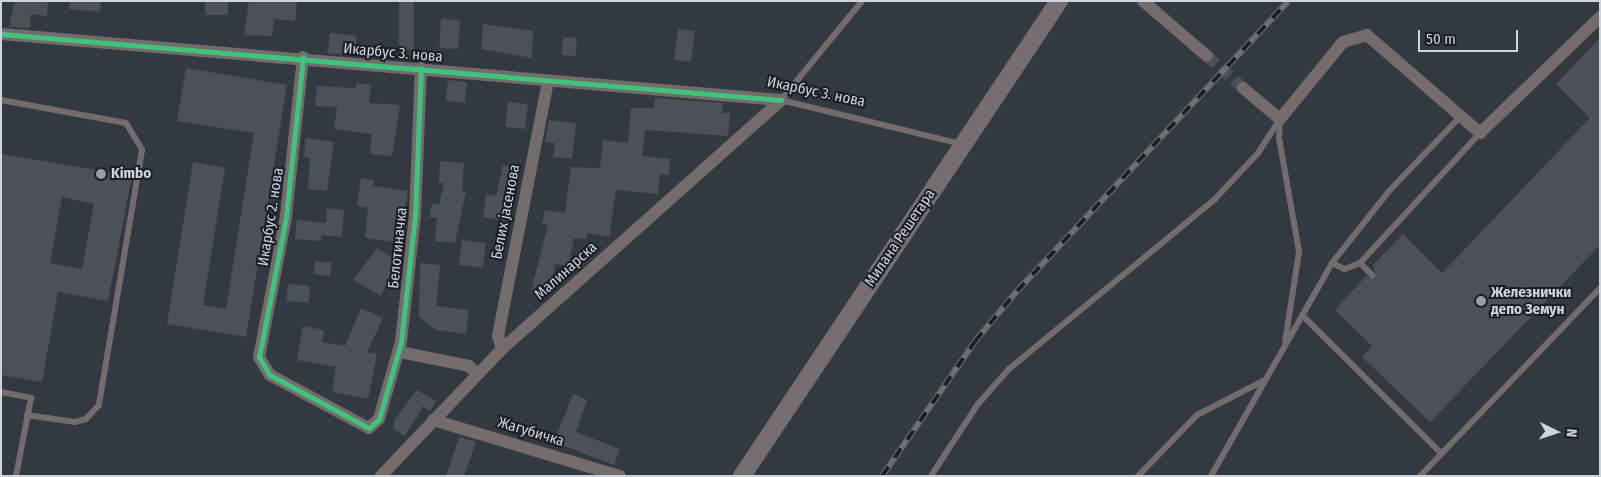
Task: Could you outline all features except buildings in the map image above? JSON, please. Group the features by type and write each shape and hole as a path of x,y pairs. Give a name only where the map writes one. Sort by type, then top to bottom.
{"street":[{"name":"Милана Решетара","path":"742,476 1059,1"},
{"path":"1144,1 1207,56"},
{"path":"1243,88 1280,119 1343,42 1360,34 1377,40 1480,133 1600,17"},
{"name":"Икарбус 3. нова","path":"1,34 303,57 548,81 781,100"},
{"name":"Икарбус 2. нова","path":"303,57 286,217 259,350 261,364 270,375 369,428 375,425"},
{"name":"Белотиначка","path":"375,425 400,352 415,216 421,68"},
{"name":"Белих јасенова","path":"502,349 498,336 548,81"},
{"name":"Малинарска","path":"381,476 502,349 781,100"},
{"path":"400,352 469,366 477,374"},
{"name":"Жагубичка","path":"433,420 620,476"}],"lane":[{"path":"781,100 862,1"},
{"path":"1,100 126,123 142,150 99,405 86,419 75,422 27,415"},
{"name":"Икарбус 3. нова","path":"781,100 963,144"},
{"path":"1211,476 1332,263 1389,191 1461,116"},
{"path":"1280,119 1279,138 1299,252 1283,349"},
{"path":"931,476 978,404 1009,369 1215,199 1258,153 1280,119"},
{"path":"1332,263 1345,269 1360,263 1480,133"},
{"path":"1360,263 1373,276"},
{"path":"1420,476 1600,288"},
{"path":"1302,315 1441,453"},
{"path":"1138,476 1198,414 1265,380"},
{"path":"1,392 31,398 16,476"}],"tunnel":[{"path":"1207,56 1243,88"}],"railway":[{"path":"882,476 975,341 1017,291 1288,1"}],"cycle path":[{"path":"1,34 781,100"},
{"path":"303,57 286,217 259,357 270,375 369,428 379,419 401,342 415,216 421,68"}],"place":[{"name":"Kimbo","path":"101,174"},
{"name":"Железнички депо Земун","path":"1481,301"}]}
